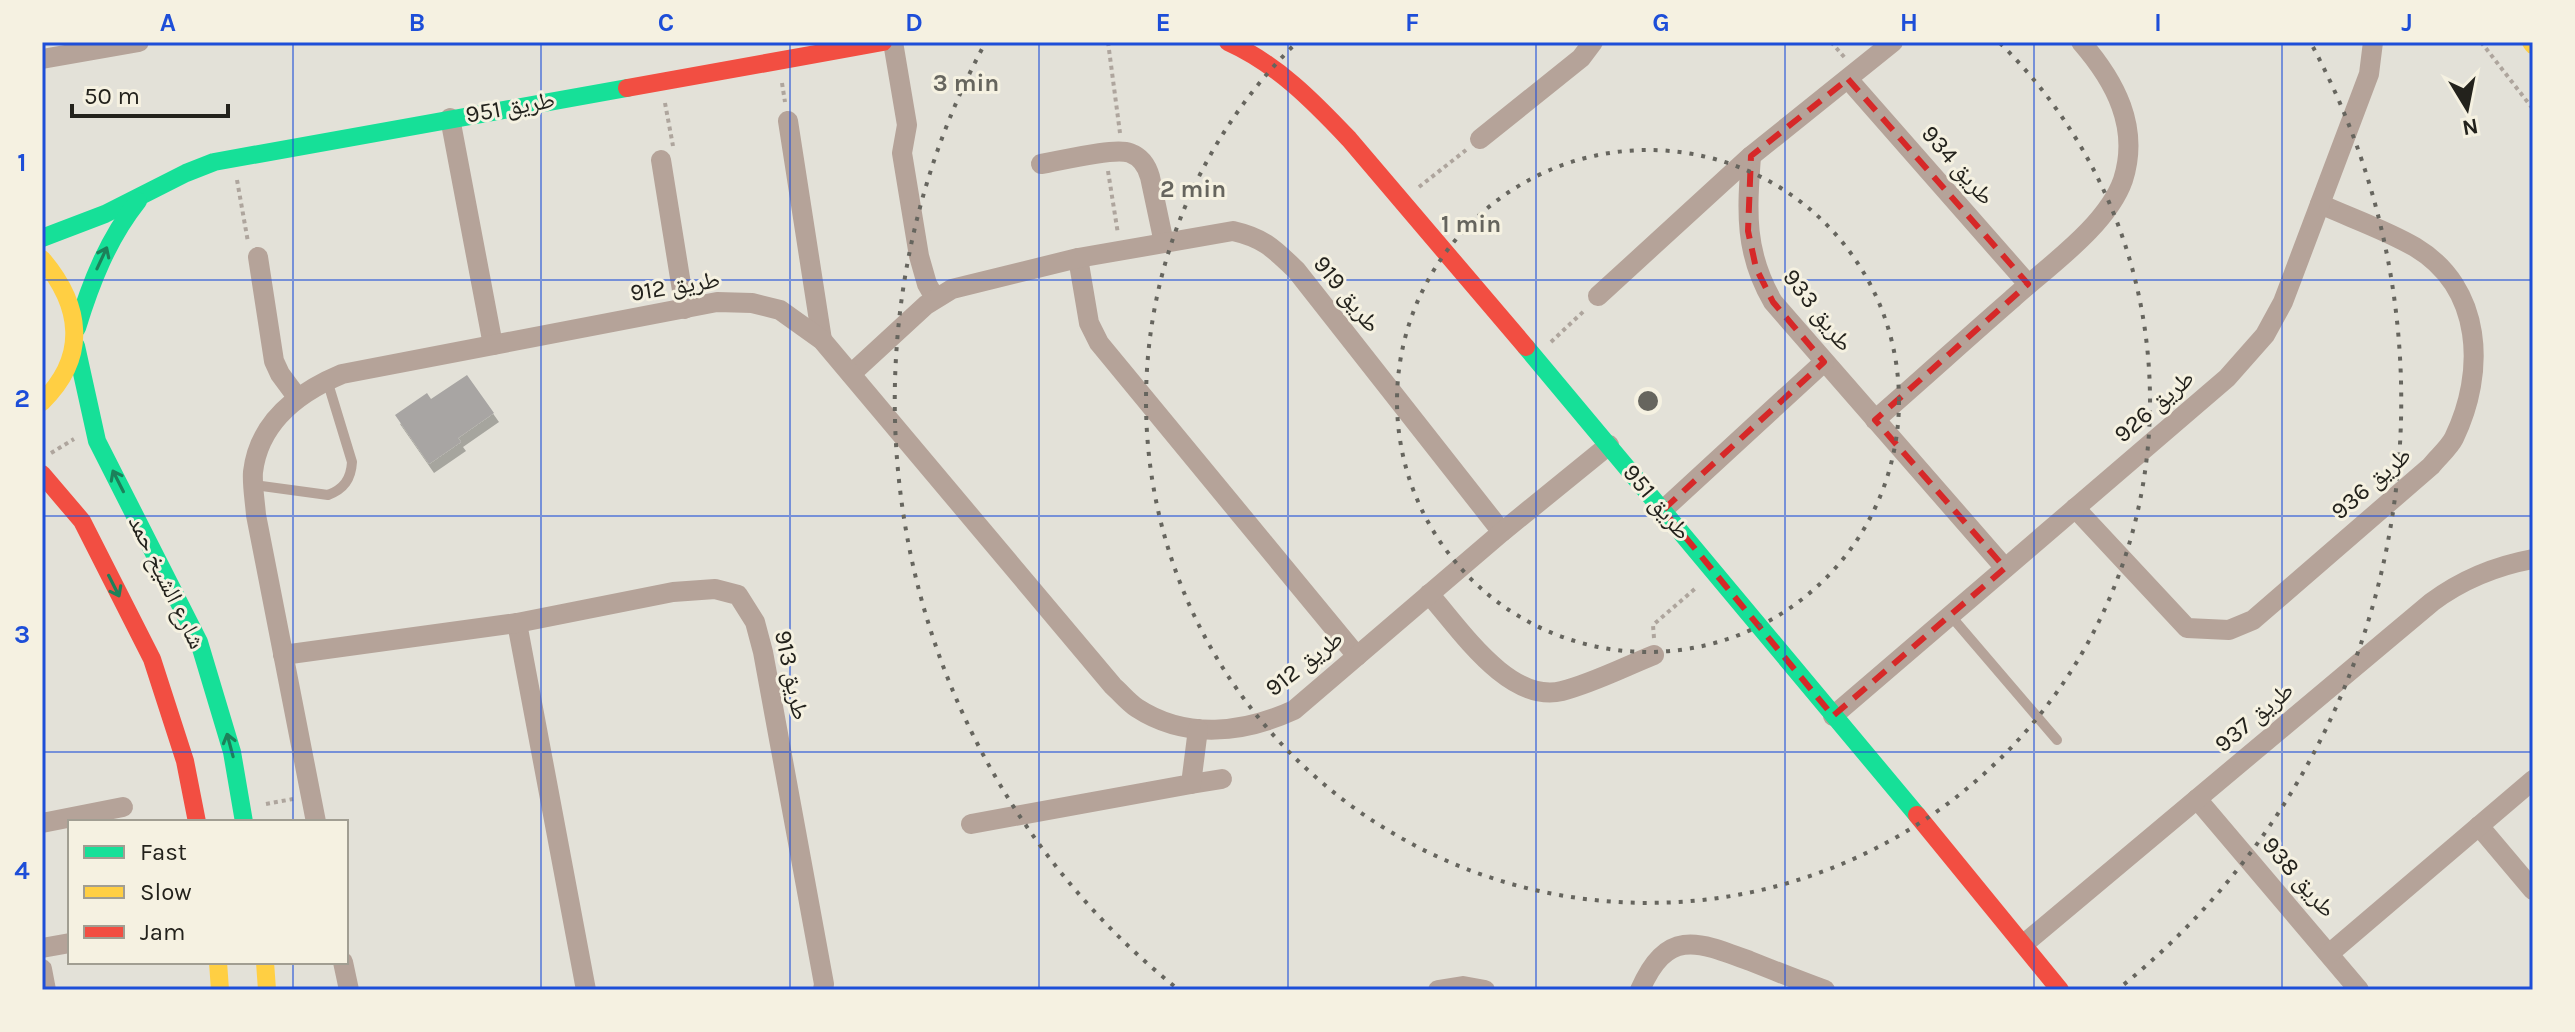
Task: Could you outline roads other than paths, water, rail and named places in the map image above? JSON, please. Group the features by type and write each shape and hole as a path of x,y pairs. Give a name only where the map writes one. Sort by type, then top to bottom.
{"street":[{"path":"42,59 93,46 139,42"},
{"name":"طريق 951","path":"42,238 92,220 178,175 233,158 661,81 781,54 883,42"},
{"path":"893,42 907,125 902,153 922,271 935,298"},
{"name":"طريق 951","path":"1228,42 1274,69 1310,98 1402,201 1609,445 2060,990"},
{"path":"1480,139 1581,58 1593,42"},
{"path":"1598,296 1751,156 1893,42"},
{"path":"1875,420 2091,227 2122,181 2129,151 2127,118 2103,67 2081,42"},
{"name":"طريق 926","path":"1833,716 2227,378 2254,351 2283,302 2369,74 2373,42"},
{"name":"طريق 934","path":"1848,79 2028,284"},
{"path":"450,118 493,345"},
{"path":"788,121 822,340"},
{"path":"1041,164 1114,152 1137,156 1148,169 1164,243"},
{"name":"طريق 933","path":"1751,156 1748,231 1756,268 1773,302 2005,568"},
{"path":"661,160 685,309"},
{"name":"طريق 951","path":"42,402 51,395 67,372 90,287 108,246 122,220 144,195"},
{"name":"طريق 936","path":"2075,508 2187,628 2229,630 2253,620 2431,466 2453,440 2466,407 2475,369 2470,314 2450,278 2416,248 2320,204"},
{"name":"طريق 919","path":"851,374 935,298 970,282 1078,258 1233,231 1254,235 1271,245 1296,270 1502,532"},
{"path":"258,257 274,361 297,397"},
{"path":"1078,258 1089,323 1099,343 1357,656"},
{"name":"شارع الشيخ حمد","path":"42,259 64,285 97,441 199,642 232,752 244,820"},
{"name":"طريق 912","path":"316,820 256,515 253,471 265,436 284,409 297,397 327,380 373,367 717,302 752,303 780,310 822,340 1113,686 1136,707 1163,720 1220,731 1269,721 1294,710 1609,445"},
{"path":"1663,510 1824,362"},
{"name":"شارع الشيخ حمد","path":"42,474 82,521 152,659 185,761 197,820"},
{"name":"طريق 937","path":"2024,944 2451,588 2494,568 2533,559"},
{"name":"طريق 913","path":"283,655 517,623 673,592 715,589 738,595 755,622 763,652 823,990"},
{"path":"1429,594 1497,670 1525,689 1542,693 1559,692 1654,655"},
{"path":"517,623 586,990"},
{"path":"1191,784 1198,729"},
{"path":"971,824 1222,779"},
{"path":"2330,953 2533,780"},
{"name":"طريق 938","path":"2197,799 2359,990"},
{"path":"42,823 123,807"},
{"path":"2479,826 2533,890"},
{"path":"42,948 68,943"},
{"path":"1640,990 1648,971 1664,953 1675,947 1700,944 1825,990"},
{"path":"218,964 220,990"},
{"path":"265,964 267,990"},
{"path":"343,964 349,990"},
{"path":"42,969 46,990"},
{"path":"1438,990 1463,986 1485,990"}],"lane":[{"path":"254,485 328,495 346,483 352,462 327,380"},
{"path":"1950,615 2057,740"}]}
